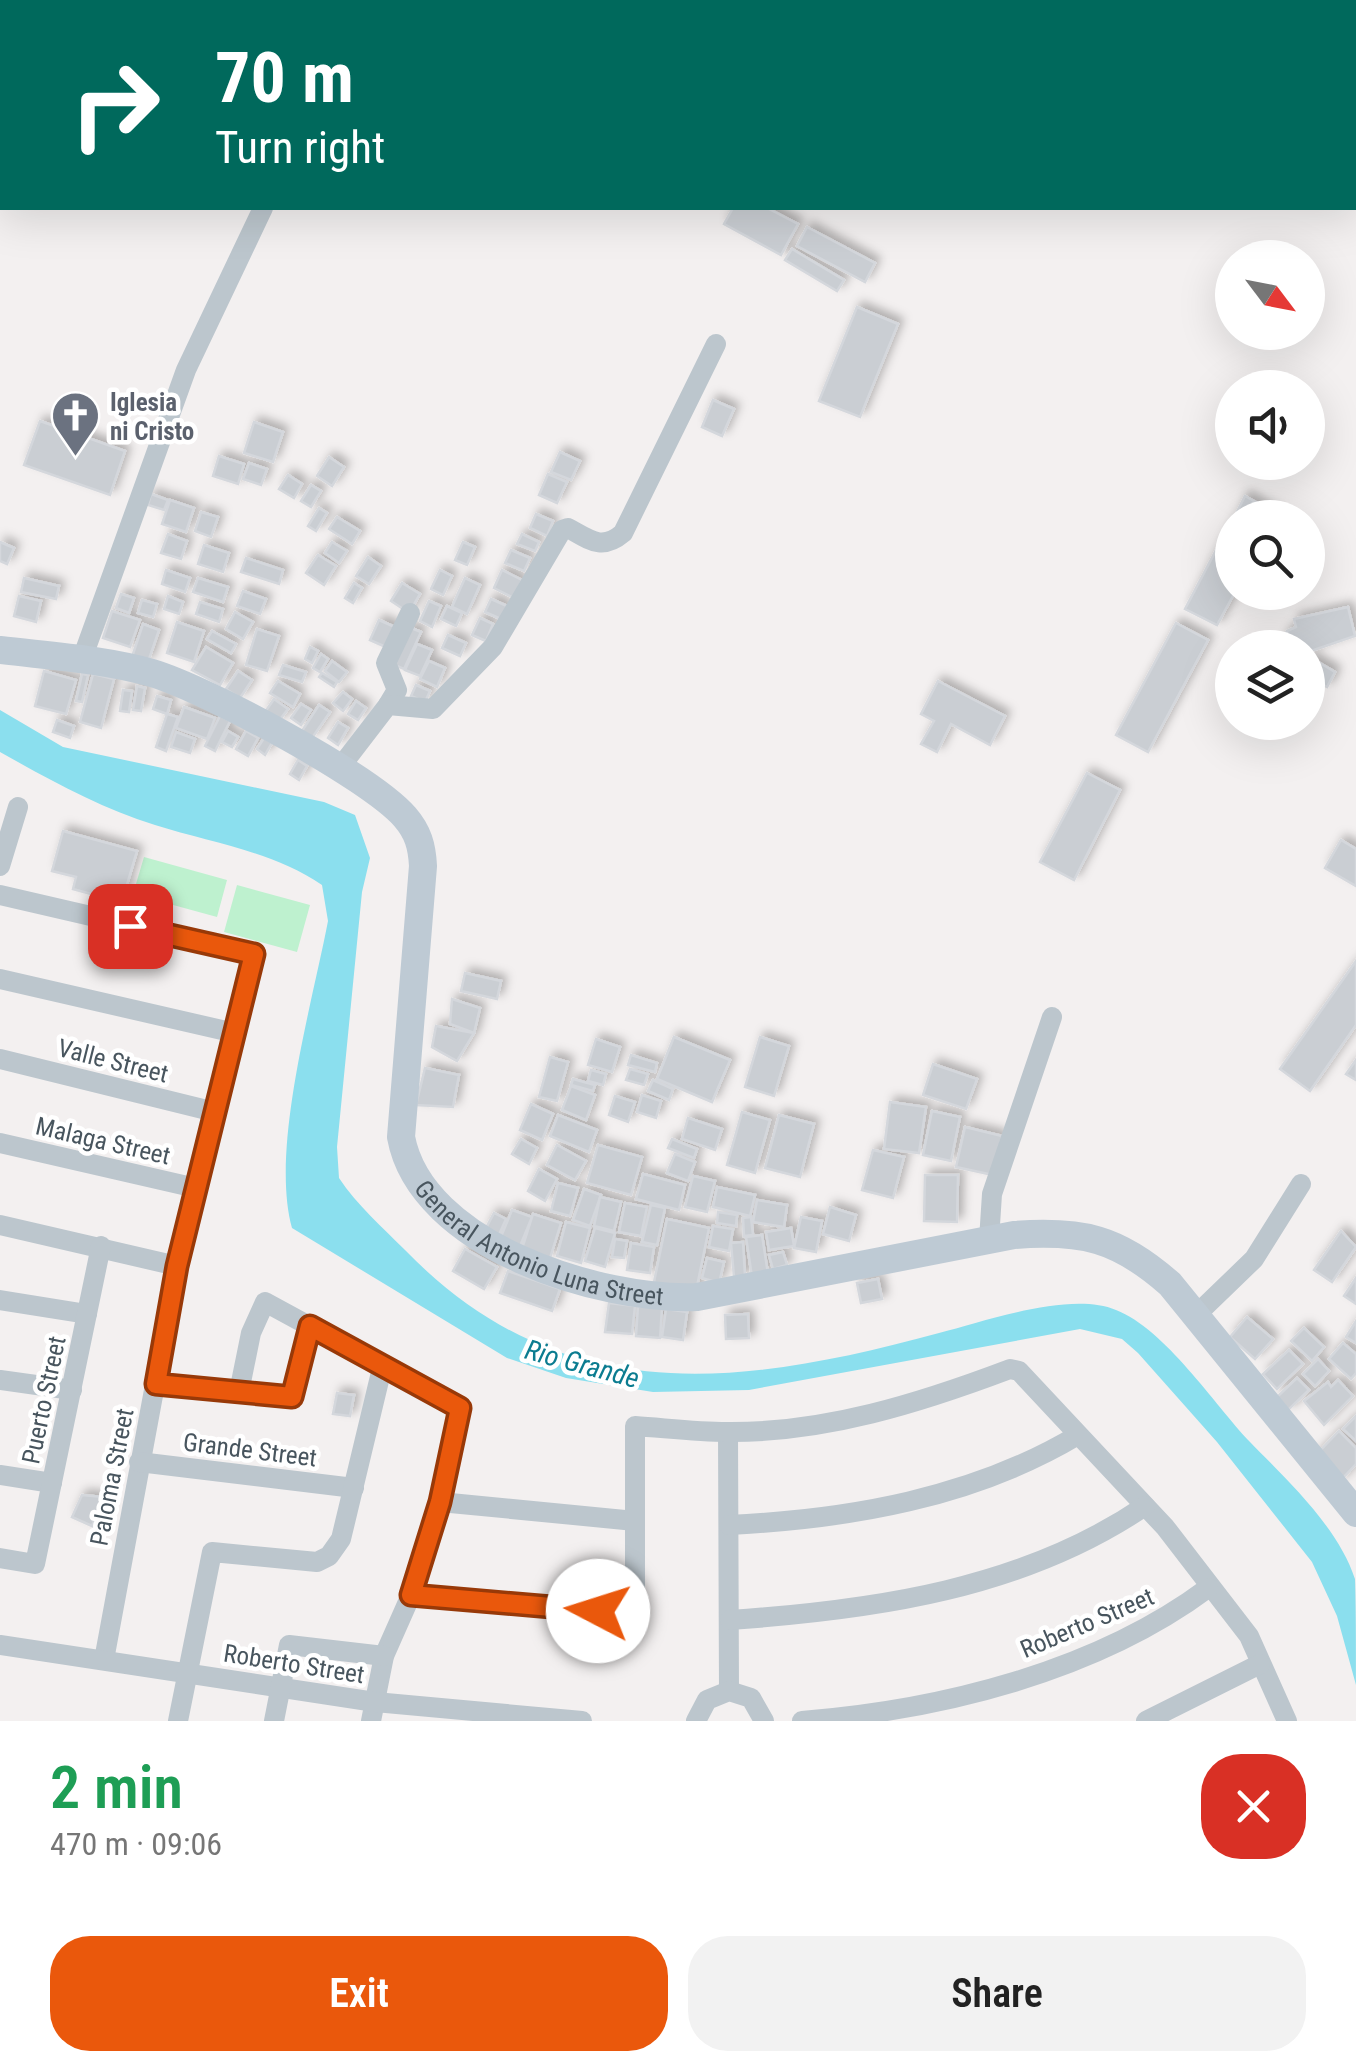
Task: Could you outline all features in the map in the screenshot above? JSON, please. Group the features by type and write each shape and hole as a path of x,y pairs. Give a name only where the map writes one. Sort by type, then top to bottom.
{"main road":[{"name":"General Antonio Luna Street","path":"0,650 82,659 148,672 197,690 389,802 414,830 422,847 400,1137 408,1165 435,1198 476,1236 570,1277 671,1298 697,1298 989,1240 1061,1232 1099,1239 1152,1267 1196,1315 1356,1513"}],"street":[{"path":"82,659 186,370 261,210"},
{"path":"388,705 433,709 473,670 494,647 562,530 568,528 597,544 610,544 624,533 716,344"},
{"path":"338,770 397,690 386,663 410,613"},
{"path":"0,866 18,807"},
{"name":"Paloma Street","path":"0,895 254,954 177,1266 104,1660"},
{"path":"0,979 234,1033"},
{"path":"989,1240 992,1194 1052,1017"},
{"name":"Valle Street","path":"0,1059 215,1112"},
{"name":"Malaga Street","path":"0,1144 196,1188"},
{"path":"1196,1315 1254,1259 1301,1184"},
{"path":"0,1225 177,1266"},
{"name":"Puerto Street","path":"0,1558 34,1564 101,1246"},
{"path":"0,1300 88,1314"},
{"path":"239,1392 251,1333 265,1302 460,1408 440,1502 411,1595 384,1656 373,1711"},
{"path":"156,1384 292,1397 310,1326"},
{"path":"178,1721 212,1552 316,1562 329,1556 341,1539 383,1364"},
{"path":"411,1595 635,1614 635,1426 728,1432 872,1414 928,1400 1010,1369 1018,1371 1145,1506 1249,1636 1286,1721"},
{"path":"0,1380 72,1390"},
{"path":"728,1432 729,1691"},
{"path":"729,1525 830,1517 902,1504 995,1475 1042,1456 1078,1434"},
{"name":"Grande Street","path":"140,1462 354,1488"},
{"path":"0,1474 52,1482"},
{"path":"440,1502 635,1520"},
{"path":"730,1620 828,1614 963,1586 1074,1548 1145,1506"},
{"name":"Roberto Street","path":"802,1721 949,1698 1026,1676 1124,1638 1176,1612 1208,1588"},
{"name":"Roberto Street","path":"0,1645 281,1687 373,1711 582,1721"},
{"path":"274,1721 289,1645 384,1656"},
{"path":"1146,1721 1260,1664"},
{"path":"696,1721 708,1700 729,1691 751,1698 764,1721"}],"green space":[{"path":"144,857 227,880 217,917 133,894"},
{"path":"237,885 310,905 297,952 224,932"}],"water":[{"name":"Rio Grande","path":"0,710 63,747 324,802 355,815 370,858 362,892 337,1147 339,1178 405,1250 465,1302 526,1338 590,1361 656,1372 724,1373 865,1352 1052,1306 1097,1305 1116,1310 1153,1333 1170,1350 1310,1505 1337,1541 1355,1579 1356,1685 1337,1616 1312,1562 1217,1442 1122,1339 1080,1329 749,1390 653,1392 566,1378 507,1358 292,1228 286,1159 296,1076 328,921 322,885 262,856 115,810 38,773 0,752"}],"building":[{"path":"732,210 771,210 798,224 781,255 724,224"},
{"path":"807,227 875,263 865,282 797,246"},
{"path":"792,249 844,280 837,291 785,260"},
{"path":"857,307 898,324 860,417 819,401"},
{"path":"713,400 734,409 722,436 702,427"},
{"name":"Iglesia ni Cristo","path":"40,421 125,451 110,495 24,465"},
{"path":"254,422 283,432 273,462 244,453"},
{"path":"560,452 580,461 571,480 551,472"},
{"path":"219,456 244,464 238,484 213,476"},
{"path":"329,457 344,467 332,486 317,476"},
{"path":"249,463 267,469 261,485 243,479"},
{"path":"548,474 567,482 557,503 539,495"},
{"path":"288,475 302,484 294,498 279,489"},
{"path":"311,485 321,491 311,507 301,501"},
{"path":"151,494 168,500 164,510 148,505"},
{"path":"170,500 194,508 186,532 162,524"},
{"path":"319,508 327,513 316,531 308,526"},
{"path":"201,512 218,517 211,537 195,531"},
{"path":"536,514 553,521 547,536 530,528"},
{"path":"337,517 360,531 352,544 329,529"},
{"path":"168,534 187,541 181,559 161,553"},
{"path":"522,534 539,542 535,551 517,544"},
{"path":"0,542 14,548 7,564 0,561"},
{"path":"332,542 347,551 339,563 325,553"},
{"path":"463,542 475,547 467,565 455,560"},
{"path":"204,545 229,553 223,572 198,564"},
{"path":"511,550 530,558 524,571 505,563"},
{"path":"1215,552 1215,610 1225,610 1217,625 1185,609"},
{"path":"318,555 336,566 324,585 306,573"},
{"path":"368,557 381,566 369,584 356,576"},
{"path":"246,558 283,570 279,584 241,572"},
{"path":"166,570 190,578 185,592 162,584"},
{"path":"440,570 452,576 443,595 431,589"},
{"path":"502,570 522,580 514,598 494,588"},
{"path":"24,578 59,586 56,599 21,592"},
{"path":"198,578 228,587 223,602 193,592"},
{"path":"465,578 480,585 467,614 452,607"},
{"path":"354,583 362,588 353,603 345,598"},
{"path":"402,583 420,594 409,613 391,601"},
{"path":"243,591 266,599 260,614 237,606"},
{"path":"121,594 134,598 129,613 116,608"},
{"path":"19,596 41,601 36,622 14,616"},
{"path":"168,596 183,602 179,614 164,609"},
{"path":"491,599 507,606 501,619 485,612"},
{"path":"142,600 157,604 153,617 138,613"},
{"path":"429,601 441,606 432,627 420,621"},
{"path":"200,602 223,609 219,622 196,614"},
{"path":"447,606 462,613 456,626 441,619"},
{"path":"1348,607 1355,636 1325,646 1325,630 1289,630 1296,627 1294,619"},
{"path":"112,611 140,620 130,647 103,638"},
{"path":"235,612 253,622 243,639 226,629"},
{"path":"480,618 493,624 486,641 472,635"},
{"path":"379,620 397,628 388,648 370,640"},
{"path":"177,622 204,631 194,662 167,653"},
{"path":"1176,623 1208,640 1148,752 1116,735"},
{"path":"143,624 159,630 148,662 132,657"},
{"path":"409,627 421,632 404,669 392,664"},
{"path":"257,629 279,636 267,671 246,665"},
{"path":"212,631 236,644 231,653 207,639"},
{"path":"448,635 466,643 460,656 442,648"},
{"path":"417,644 432,650 420,676 405,670"},
{"path":"206,647 233,663 220,685 192,670"},
{"path":"310,647 318,651 312,663 305,659"},
{"path":"321,654 328,659 320,672 313,668"},
{"path":"332,661 347,672 339,682 325,671"},
{"path":"429,661 445,668 437,687 420,679"},
{"path":"283,665 306,672 302,682 279,675"},
{"path":"1325,666 1335,672 1325,686"},
{"path":"44,671 76,680 66,714 35,706"},
{"path":"238,671 252,680 240,698 226,689"},
{"path":"322,673 337,682 334,687 319,677"},
{"path":"82,674 88,675 82,702 76,701"},
{"path":"93,674 114,679 101,728 80,722"},
{"path":"278,681 300,694 293,707 270,693"},
{"path":"938,681 1005,716 990,745 951,724 937,752 921,744 934,721 921,714"},
{"path":"416,685 430,691 425,702 411,696"},
{"path":"137,686 145,688 141,711 133,710"},
{"path":"123,690 132,691 129,712 120,711"},
{"path":"343,692 352,699 343,711 333,703"},
{"path":"157,696 171,700 167,714 153,709"},
{"path":"274,699 288,709 278,722 265,712"},
{"path":"356,701 366,708 358,720 348,714"},
{"path":"301,704 311,710 301,725 291,718"},
{"path":"319,705 330,712 312,738 302,731"},
{"path":"184,707 215,718 207,739 176,728"},
{"path":"167,714 178,717 166,751 156,747"},
{"path":"220,716 230,721 215,751 205,746"},
{"path":"57,720 74,726 70,738 53,732"},
{"path":"338,722 348,728 338,745 328,738"},
{"path":"228,731 238,737 232,747 222,742"},
{"path":"246,731 258,738 248,756 236,749"},
{"path":"176,732 195,739 190,753 171,747"},
{"path":"264,738 272,743 265,755 257,749"},
{"path":"298,760 307,766 299,780 290,774"},
{"path":"1087,773 1120,790 1074,880 1040,862"},
{"path":"63,831 137,851 125,891 116,889 113,900 73,889 76,877 52,871"},
{"path":"1341,840 1356,849 1356,886 1325,868"},
{"path":"1356,961 1356,1025 1310,1091 1280,1069"},
{"path":"465,973 501,981 497,999 461,991"},
{"path":"452,999 480,1008 474,1033 450,1024"},
{"path":"436,1026 474,1033 457,1061 432,1047"},
{"path":"674,1037 730,1060 712,1102 657,1079"},
{"path":"760,1037 789,1046 774,1096 745,1087"},
{"path":"596,1039 620,1047 612,1072 588,1065"},
{"path":"631,1055 657,1063 655,1072 628,1065"},
{"path":"550,1057 568,1062 557,1101 539,1097"},
{"path":"1356,1060 1356,1080 1346,1074"},
{"path":"933,1064 977,1079 966,1109 923,1095"},
{"path":"425,1068 459,1075 453,1107 416,1105"},
{"path":"630,1069 648,1074 644,1085 626,1080"},
{"path":"591,1070 606,1074 603,1085 588,1081"},
{"path":"573,1079 595,1085 593,1091 571,1085"},
{"path":"653,1080 673,1089 669,1100 648,1091"},
{"path":"571,1086 595,1095 586,1120 562,1110"},
{"path":"642,1095 661,1101 656,1118 637,1112"},
{"path":"615,1096 635,1102 628,1122 609,1115"},
{"path":"890,1102 926,1107 919,1153 884,1149"},
{"path":"531,1104 553,1114 542,1140 520,1130"},
{"path":"932,1111 960,1117 951,1161 923,1155"},
{"path":"742,1112 770,1120 755,1173 727,1165"},
{"path":"558,1115 597,1130 589,1152 550,1136"},
{"path":"779,1115 814,1124 800,1177 765,1168"},
{"path":"688,1118 722,1129 715,1150 682,1139"},
{"path":"965,1127 1002,1136 993,1175 956,1167"},
{"path":"521,1139 537,1148 529,1164 512,1154"},
{"path":"672,1139 697,1149 694,1158 668,1148"},
{"path":"557,1145 586,1161 575,1180 547,1165"},
{"path":"598,1145 642,1157 631,1195 587,1183"},
{"path":"873,1150 904,1157 893,1198 862,1190"},
{"path":"675,1154 695,1162 688,1181 667,1173"},
{"path":"539,1169 557,1179 545,1201 528,1191"},
{"path":"643,1174 685,1185 679,1210 636,1199"},
{"path":"925,1175 958,1175 957,1222 924,1221"},
{"path":"693,1176 715,1181 707,1212 685,1207"},
{"path":"558,1183 578,1188 570,1216 551,1211"},
{"path":"717,1187 755,1195 750,1216 713,1207"},
{"path":"584,1189 601,1195 590,1226 573,1220"},
{"path":"600,1197 621,1202 614,1231 594,1226"},
{"path":"757,1200 787,1205 784,1227 753,1222"},
{"path":"625,1203 647,1207 641,1236 619,1232"},
{"path":"651,1205 665,1208 657,1245 642,1242"},
{"path":"830,1207 856,1215 849,1241 823,1234"},
{"path":"512,1210 532,1217 518,1251 498,1244"},
{"path":"718,1212 737,1215 736,1226 717,1223"},
{"path":"494,1213 506,1219 497,1239 484,1232"},
{"path":"533,1214 561,1223 550,1258 522,1249"},
{"path":"751,1217 753,1235 744,1236 743,1218"},
{"path":"801,1217 822,1221 816,1252 794,1248"},
{"path":"667,1219 709,1228 695,1296 653,1287"},
{"path":"566,1222 590,1228 581,1263 557,1256"},
{"path":"713,1226 733,1229 729,1251 709,1247"},
{"path":"595,1228 615,1233 605,1267 585,1261"},
{"path":"791,1228 794,1246 769,1250 766,1232"},
{"path":"1341,1231 1356,1247 1332,1282 1314,1270"},
{"path":"762,1235 768,1274 752,1277 746,1237"},
{"path":"615,1239 627,1241 624,1258 612,1257"},
{"path":"743,1242 745,1276 734,1277 731,1243"},
{"path":"631,1243 654,1247 650,1273 627,1270"},
{"path":"465,1249 497,1267 484,1289 453,1271"},
{"path":"783,1252 787,1265 773,1269 769,1255"},
{"path":"707,1258 724,1262 719,1283 702,1278"},
{"path":"508,1271 560,1289 552,1311 500,1293"},
{"path":"1356,1278 1356,1304 1344,1296"},
{"path":"878,1279 882,1299 861,1303 857,1283"},
{"path":"609,1303 635,1306 632,1334 605,1332"},
{"path":"638,1306 662,1308 660,1338 636,1336"},
{"path":"666,1309 687,1312 683,1340 662,1337"},
{"path":"748,1314 749,1338 726,1339 725,1315"},
{"path":"1247,1317 1273,1339 1255,1359 1230,1337"},
{"path":"1356,1321 1356,1343 1346,1337"},
{"path":"1304,1328 1324,1347 1312,1361 1291,1341"},
{"path":"1343,1343 1356,1354 1356,1373 1351,1379 1329,1359"},
{"path":"1289,1350 1303,1364 1277,1389 1263,1374"},
{"path":"1318,1359 1329,1371 1315,1386 1303,1374"},
{"path":"1297,1378 1309,1390 1288,1410 1277,1397"},
{"path":"1338,1380 1353,1396 1324,1425 1304,1401 1328,1382 1331,1387"},
{"path":"337,1393 354,1395 350,1416 333,1414"},
{"path":"1356,1416 1356,1441 1343,1429"},
{"path":"1339,1431 1356,1448 1356,1464 1340,1481 1315,1456"},
{"path":"82,1495 103,1497 92,1526 72,1517"}],"place":[{"name":"Iglesia ni Cristo","path":"75,458"}],"route":[{"path":"130,926 254,954 177,1266 156,1384 292,1397 310,1326 460,1408 440,1502 411,1595 598,1611"}]}
